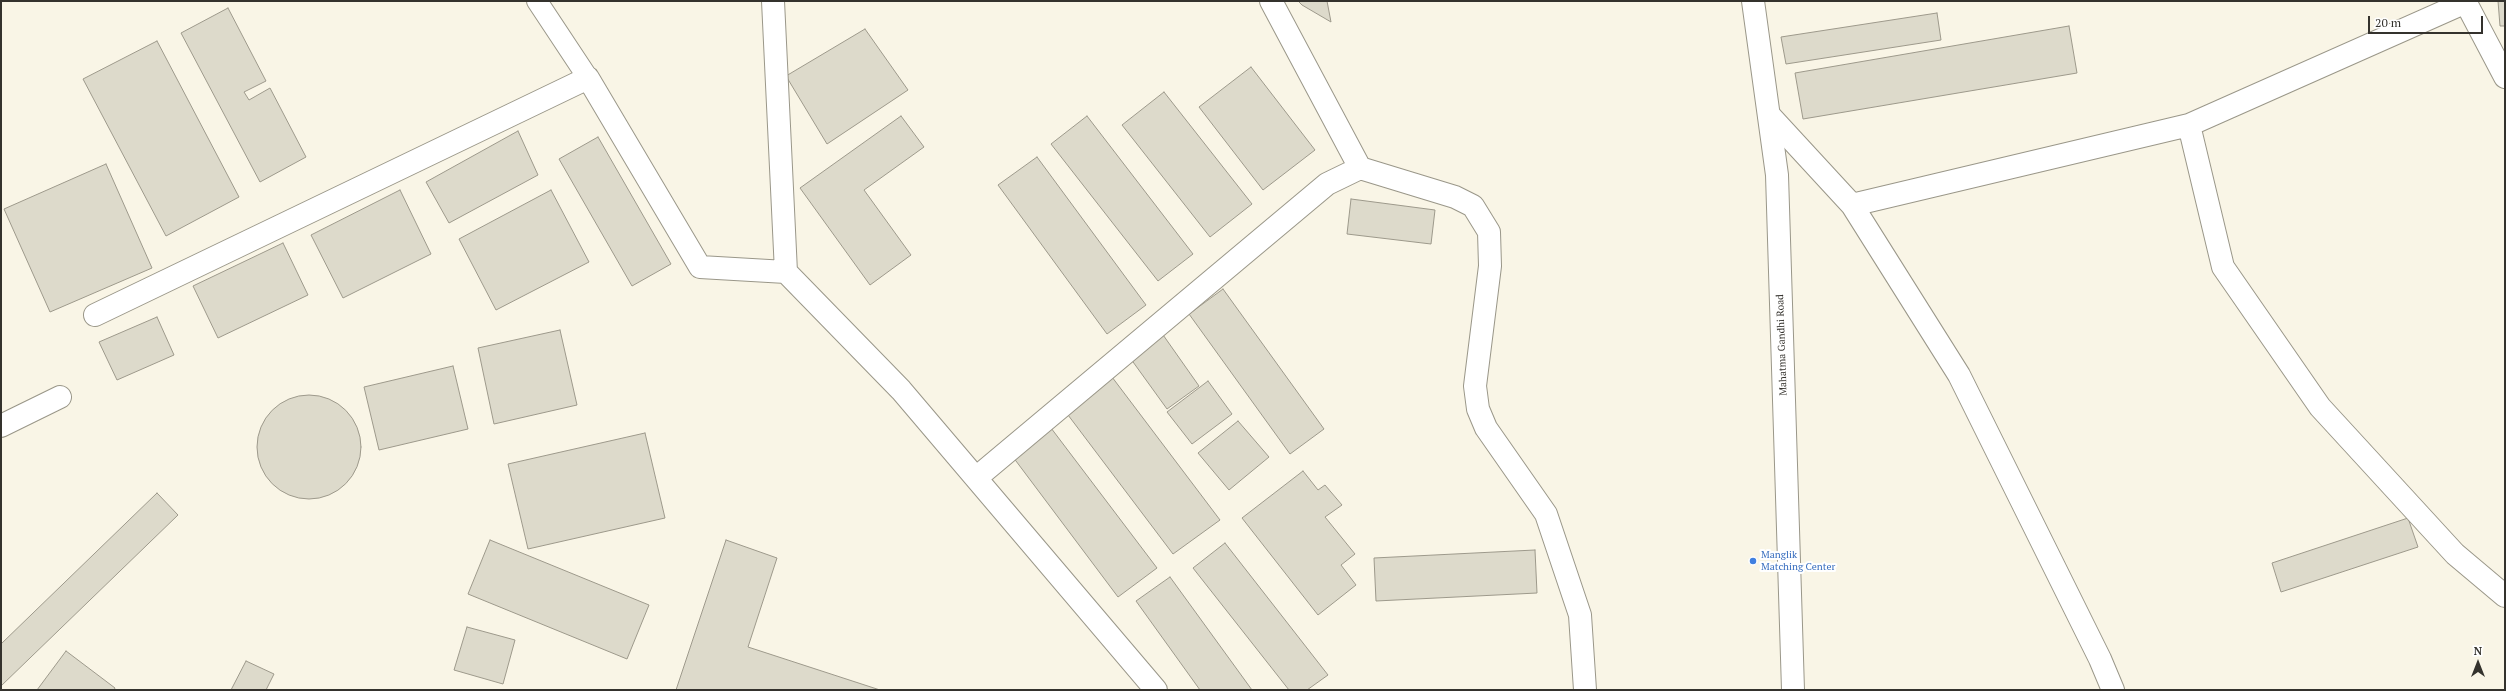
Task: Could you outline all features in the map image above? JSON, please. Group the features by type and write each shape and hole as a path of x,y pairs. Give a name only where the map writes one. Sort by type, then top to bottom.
{"street":[{"path":"773,1 786,272 901,390 1156,690"},
{"path":"1271,1 1360,168"},
{"name":"Mahatma Gandhi Road","path":"1753,1 1777,175 1793,690"},
{"path":"1852,205 2188,124 2466,1 2505,77"},
{"path":"95,315 588,78 700,266 786,272"},
{"path":"1769,115 1852,205 1959,375 2100,659 2113,690"},
{"path":"2188,124 2223,266 2320,407 2455,554 2505,596"},
{"path":"976,478 1327,184 1360,168 1455,197 1473,206 1489,232 1490,266 1475,386 1478,408 1486,428 1546,514 1580,615 1585,690"},
{"path":"1,426 60,397"}],"lane":[{"path":"537,1 588,78"}],"building":[{"path":"1298,1 1327,1 1331,22 1302,5"},
{"path":"2498,1 2505,1 2505,26 2500,26"},
{"path":"228,8 266,81 244,92 249,100 270,88 306,157 260,182 181,33"},
{"path":"1937,13 1941,40 1786,64 1781,37"},
{"path":"2069,26 2077,73 1803,119 1795,73"},
{"path":"865,29 908,90 827,144 786,76"},
{"path":"157,41 239,197 166,236 83,79"},
{"path":"1251,67 1315,150 1263,190 1199,107"},
{"path":"1164,92 1252,204 1210,237 1122,125"},
{"path":"901,116 924,147 864,190 911,255 870,285 800,188"},
{"path":"1087,116 1193,254 1158,281 1051,144"},
{"path":"518,131 538,175 449,223 426,182"},
{"path":"598,137 671,264 632,286 559,159"},
{"path":"1037,157 1146,305 1107,334 998,185"},
{"path":"106,164 152,268 50,312 4,209"},
{"path":"400,190 431,254 343,298 311,235"},
{"path":"551,190 589,262 496,310 459,239"},
{"path":"1351,199 1435,210 1431,244 1347,234"},
{"path":"283,243 308,295 218,338 193,286"},
{"path":"1223,289 1324,429 1290,454 1189,314"},
{"path":"157,317 174,355 117,380 99,342"},
{"path":"560,330 577,405 494,424 478,348"},
{"path":"1161,332 1199,386 1167,409 1128,355"},
{"path":"453,366 468,429 379,450 364,387"},
{"path":"1112,377 1220,520 1173,554 1065,411"},
{"path":"1208,381 1232,414 1192,444 1167,412"},
{"path":"309,395 329,399 346,410 357,427 361,447 357,467 346,484 329,495 309,499 289,495 272,484 261,467 257,447 261,427 272,410 289,399"},
{"path":"1238,421 1269,457 1229,490 1198,453"},
{"path":"1051,428 1157,568 1118,597 1013,457"},
{"path":"645,433 665,518 528,549 508,464"},
{"path":"1303,471 1318,490 1325,485 1342,505 1325,517 1355,554 1341,565 1356,585 1318,615 1242,518"},
{"path":"157,493 178,515 1,686 1,644"},
{"path":"2408,518 2418,547 2281,592 2272,563"},
{"path":"490,540 649,605 627,659 468,594"},
{"path":"726,540 777,558 748,647 880,690 676,690"},
{"path":"1225,543 1328,675 1307,690 1289,690 1193,568"},
{"path":"1535,550 1537,593 1376,601 1374,558"},
{"path":"1170,577 1252,690 1200,690 1136,601"},
{"path":"467,627 515,640 503,684 454,670"},
{"path":"66,651 115,688 114,690 37,690"},
{"path":"246,661 274,674 266,690 231,690"}],"place":[{"name":"Manglik Matching Center","path":"1753,561"}]}
